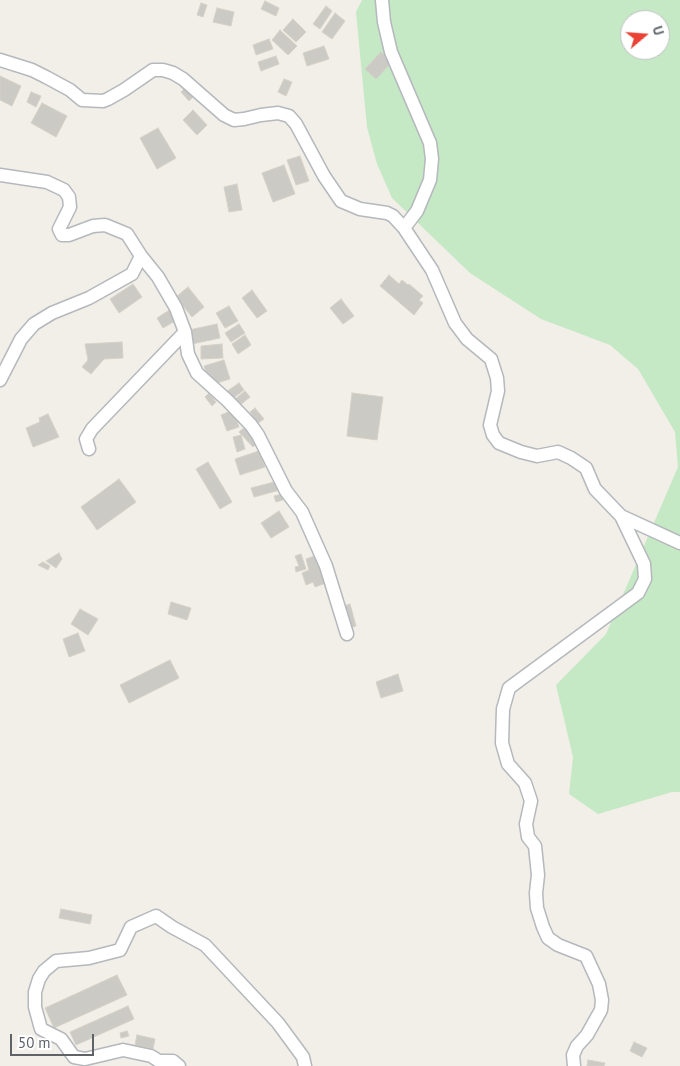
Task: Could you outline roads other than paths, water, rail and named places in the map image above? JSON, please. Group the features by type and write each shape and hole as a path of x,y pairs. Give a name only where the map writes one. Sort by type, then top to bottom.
{"street":[{"path":"382,0 384,22 392,52 430,143 432,159 430,180 417,211 404,228"},
{"path":"0,60 32,70 70,90 82,100 102,101 108,99 153,70 162,70 183,79 224,115 234,120 278,112 288,116 296,124 319,167 341,201 360,209 387,213 393,216 404,228 432,270 455,324 467,339 491,359 497,378 498,391 490,425 493,435 499,442 521,452 537,456 558,452 571,458 586,468 595,488 621,516 644,564 645,579 638,593 509,688 503,709 502,743 508,764 525,783 531,801 526,824 528,838 535,846 538,875 536,893 543,928 548,938 586,956 598,984 602,1000 601,1010 573,1055 574,1066"},
{"path":"0,175 47,182 64,190 69,197 70,207 59,229 62,235 69,235 93,226 106,225 127,234 169,293 185,332 188,354 197,373 228,401 258,435 282,485 302,512 326,566 347,634"},
{"path":"0,380 21,339 34,324 52,313 90,298 132,274 141,256"},
{"path":"89,449 86,439 92,429 185,332"},
{"path":"621,516 680,543"},
{"path":"179,1066 172,1061 159,1061 151,1056 123,1050 85,1059 74,1057 61,1039 41,1029 35,1007 35,992 44,971 56,961 89,958 120,950 131,927 156,916 205,945 278,1022 302,1057 305,1066"}]}
